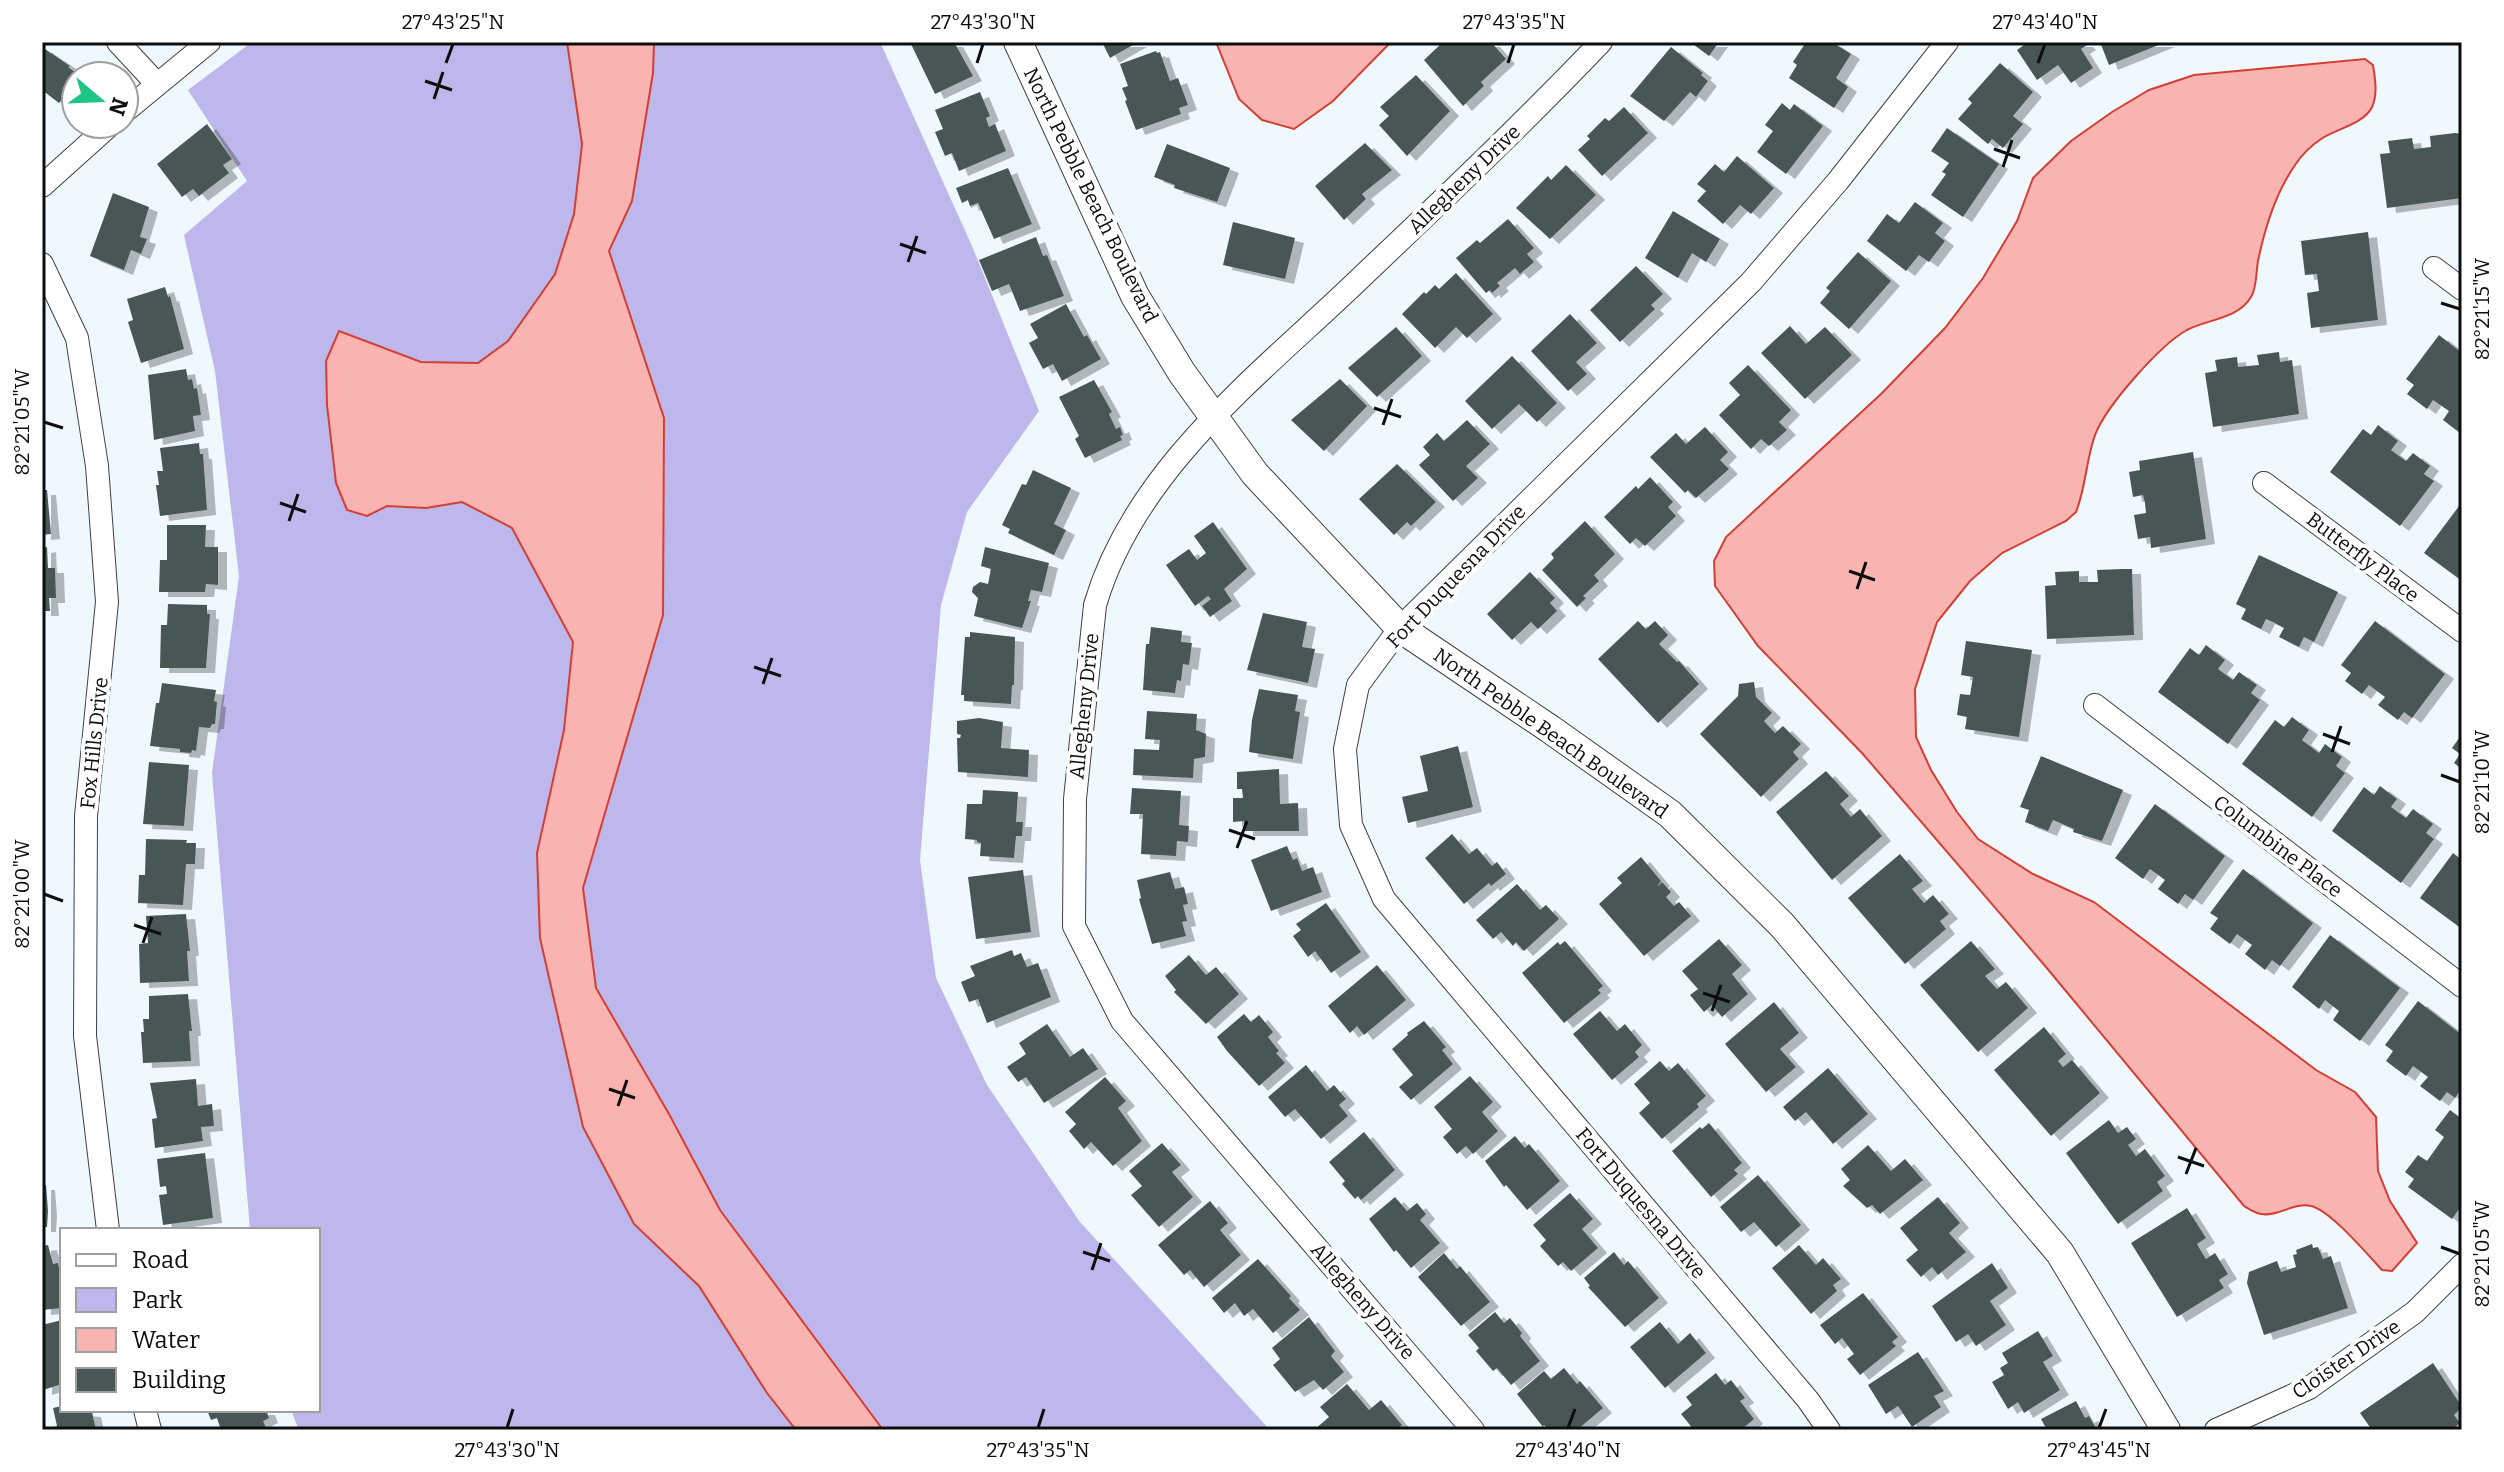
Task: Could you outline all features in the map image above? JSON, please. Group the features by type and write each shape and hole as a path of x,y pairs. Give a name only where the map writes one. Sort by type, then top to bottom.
{"street":[{"path":"118,42 156,83"},
{"path":"140,98 209,42"},
{"name":"North Pebble Beach Boulevard","path":"1018,42 1135,296 1212,419 1255,474 1400,628 1670,814 1782,925 2060,1253 2166,1430"},
{"name":"Allegheny Drive","path":"1473,1430 1122,1021 1074,926 1075,799 1095,605 1103,576 1130,523 1164,475 1212,419 1532,114 1601,42"},
{"name":"Fort Duquesna Drive","path":"1829,1430 1808,1400 1384,899 1351,825 1345,749 1358,685 1400,628 1751,282 1838,181 1947,42"},
{"path":"42,186 93,140"},
{"name":"Fox Hills Drive","path":"42,264 77,338 97,466 107,602 86,816 85,1036 108,1228"},
{"path":"2434,268 2462,289"},
{"name":"Butterfly Place","path":"2264,483 2462,631"},
{"name":"Columbine Place","path":"2095,705 2462,986"},
{"name":"Cloister Drive","path":"2216,1430 2309,1388 2415,1312 2462,1265"}],"green space":[{"path":"252,42 880,42 972,246 1039,411 967,512 941,605 920,860 936,978 987,1085 1080,1222 1270,1430 299,1430 292,1412 320,1412 320,1228 250,1228 212,773 239,576 215,371 184,235 247,181 188,90"}],"water":[{"path":"567,42 654,42 653,73 632,201 609,251 664,418 663,615 583,888 596,988 720,1210 883,1430 796,1430 767,1393 699,1286 634,1224 583,1127 540,938 537,853 564,730 573,642 512,528 462,502 426,508 387,506 367,516 347,510 336,483 327,405 326,361 339,331 421,362 478,363 508,341 555,274 574,214 582,144"},
{"path":"1216,42 1391,42 1333,101 1294,129 1262,120 1239,99"},
{"path":"2365,59 2374,70 2372,107 2363,118 2314,144 2288,176 2268,223 2251,297 2231,314 2187,330 2149,362 2110,408 2095,435 2076,512 2066,521 2002,553 1970,581 1937,622 1915,689 1916,737 1931,770 1978,839 2033,874 2094,902 2316,1070 2355,1092 2376,1117 2378,1171 2390,1201 2417,1243 2392,1271 2382,1270 2319,1209 2305,1205 2267,1214 2244,1206 2046,967 1862,753 1758,646 1715,586 1714,561 1726,537 1881,394 1945,328 1983,278 2017,221 2033,178 2071,141 2149,90 2194,75"}],"building":[{"path":"910,42 954,42 973,76 935,94"},
{"path":"1102,42 1138,42 1110,58"},
{"path":"1443,42 1491,42 1506,59 1481,82 1484,86 1463,106 1424,60"},
{"path":"1690,42 1719,42 1709,56"},
{"path":"1806,42 1810,45 1812,42 1832,42 1851,54 1836,78 1848,87 1834,108 1789,78 1797,65 1793,62"},
{"path":"2028,42 2084,42 2087,45 2081,49 2093,68 2071,83 2058,65 2037,80 2017,50"},
{"path":"2100,42 2166,42 2109,65"},
{"path":"42,47 61,60 60,102 42,90"},
{"path":"1671,47 1703,73 1701,75 1708,81 1696,97 1690,92 1664,121 1630,96"},
{"path":"1160,52 1170,81 1178,78 1188,105 1179,108 1181,114 1136,130 1125,101 1122,88 1128,86 1120,64"},
{"path":"2000,63 2033,92 2013,116 2023,124 2003,148 1992,139 1988,144 1958,119 1972,103 1968,99"},
{"path":"1416,75 1450,111 1407,156 1379,125 1389,116 1380,107"},
{"path":"980,92 990,116 986,118 989,127 995,124 1006,151 959,171 952,153 945,156 935,132 943,129 935,110"},
{"path":"1782,103 1790,110 1794,104 1823,126 1786,174 1757,152 1773,131 1765,125"},
{"path":"1624,107 1648,133 1602,176 1578,150 1605,118 1609,121"},
{"path":"207,124 232,159 223,165 229,173 199,196 193,189 182,197 157,164"},
{"path":"1947,128 1999,164 1963,217 1931,195 1946,174 1942,172 1949,163 1931,151"},
{"path":"2462,134 2462,198 2387,208 2380,154 2390,153 2388,141 2412,138 2414,149 2431,147 2430,136"},
{"path":"1365,143 1392,170 1362,194 1366,199 1344,220 1315,186"},
{"path":"1167,144 1230,168 1217,202 1174,188 1175,185 1154,177"},
{"path":"1737,156 1774,188 1751,214 1740,205 1723,224 1697,201 1706,191 1697,184 1715,164 1724,172"},
{"path":"1566,165 1596,195 1550,239 1516,208 1548,176 1551,180"},
{"path":"1008,168 1032,224 994,239 978,203 970,206 968,200 962,203 956,188"},
{"path":"113,193 149,207 140,237 147,239 141,254 131,250 124,270 90,256"},
{"path":"1915,202 1943,223 1935,233 1945,241 1929,262 1919,255 1906,271 1867,241 1887,214 1899,223"},
{"path":"1673,211 1720,239 1706,262 1692,253 1678,278 1645,258"},
{"path":"1508,219 1534,248 1527,254 1534,262 1520,274 1515,268 1497,283 1500,286 1492,293 1490,290 1486,293 1456,258 1477,240 1480,243"},
{"path":"1233,222 1295,238 1285,279 1223,265"},
{"path":"2368,232 2378,320 2311,328 2307,293 2319,291 2317,274 2305,275 2301,241"},
{"path":"1036,237 1064,296 1020,311 1009,284 992,291 979,260"},
{"path":"1858,252 1891,281 1849,329 1820,303 1830,291 1826,288"},
{"path":"1636,266 1663,294 1651,305 1655,309 1620,342 1590,310"},
{"path":"1456,273 1493,314 1467,338 1456,327 1435,348 1402,314 1424,292 1426,294 1435,285 1439,289"},
{"path":"165,287 184,349 141,363 128,322 133,320 127,299"},
{"path":"1066,304 1084,337 1087,335 1101,359 1062,381 1053,364 1043,369 1029,343 1038,338 1030,324"},
{"path":"1570,314 1597,343 1576,362 1587,374 1568,391 1531,351"},
{"path":"1790,326 1806,344 1825,327 1852,355 1805,399 1761,353"},
{"path":"1396,327 1422,356 1377,397 1348,368"},
{"path":"2439,335 2462,353 2460,433 2443,420 2449,411 2433,400 2427,409 2407,394 2414,385 2406,379"},
{"path":"2279,352 2280,362 2292,360 2299,414 2213,427 2205,373 2217,371 2215,360 2237,357 2238,367 2259,365 2257,355"},
{"path":"1512,356 1557,403 1537,422 1519,404 1492,429 1465,401"},
{"path":"1748,365 1791,410 1779,422 1787,430 1769,446 1761,439 1751,449 1719,415 1740,395 1729,383"},
{"path":"186,369 188,380 192,379 194,389 197,388 201,415 193,416 195,431 154,440 148,375"},
{"path":"1340,379 1367,406 1324,451 1291,420"},
{"path":"1094,380 1112,412 1109,414 1116,429 1120,427 1123,435 1120,436 1122,440 1085,458 1075,439 1079,436 1059,397"},
{"path":"1467,420 1490,444 1466,466 1478,478 1453,501 1419,465 1430,455 1423,447 1437,433 1444,441"},
{"path":"2378,425 2398,441 2391,450 2406,461 2413,453 2430,466 2424,474 2434,481 2400,526 2330,472 2363,429 2371,435"},
{"path":"1705,427 1728,452 1720,460 1729,469 1696,498 1688,490 1685,493 1650,457 1676,433 1686,444"},
{"path":"199,443 200,454 203,454 207,510 160,516 156,485 159,485 157,471 163,471 160,448"},
{"path":"2193,452 2206,539 2151,548 2150,537 2138,539 2134,515 2146,513 2145,503 2143,495 2133,497 2129,472 2140,470 2139,461"},
{"path":"1397,464 1436,502 1411,526 1407,522 1394,535 1359,499"},
{"path":"1033,470 1071,488 1054,524 1066,530 1054,555 1008,533 1010,529 1002,525 1022,484 1026,485"},
{"path":"1650,477 1673,502 1668,507 1676,516 1645,546 1636,538 1630,544 1604,517"},
{"path":"42,490 47,490 51,534 42,535"},
{"path":"2462,502 2462,581 2424,553"},
{"path":"1585,521 1615,554 1594,575 1599,581 1583,596 1586,598 1577,607 1542,570 1554,558 1551,554"},
{"path":"1213,522 1247,569 1224,589 1232,601 1210,617 1202,606 1211,599 1208,596 1195,606 1166,565 1189,549 1197,560 1206,553 1194,536"},
{"path":"167,525 206,525 205,547 218,547 218,585 206,584 205,592 159,592 160,560 167,560"},
{"path":"47,547 48,568 55,568 56,598 49,598 50,611 42,611 42,548"},
{"path":"985,547 1049,563 1042,592 1031,590 1028,601 1031,601 1022,628 974,616 978,598 972,592 973,587 980,582 988,584 991,569 981,566"},
{"path":"2259,555 2338,592 2314,642 2304,637 2299,647 2279,637 2284,628 2275,623 2266,619 2261,629 2241,619 2246,609 2236,604"},
{"path":"2132,569 2134,635 2047,639 2045,586 2056,585 2055,572 2079,571 2079,582 2098,582 2097,570"},
{"path":"1530,572 1555,598 1550,603 1557,611 1538,629 1531,622 1512,640 1487,614"},
{"path":"168,604 207,605 207,614 210,614 206,668 160,668 161,625 167,625"},
{"path":"1263,613 1307,622 1302,647 1315,649 1308,683 1247,670"},
{"path":"1638,621 1646,629 1655,621 1668,635 1659,644 1699,684 1658,723 1598,659"},
{"path":"2375,621 2445,674 2412,718 2404,712 2398,720 2378,705 2385,697 2369,685 2362,694 2345,681 2351,673 2341,665"},
{"path":"1151,627 1182,631 1181,642 1192,643 1189,665 1183,664 1181,681 1177,680 1175,693 1143,690 1146,644 1149,644"},
{"path":"970,632 1015,637 1011,704 964,701 964,695 961,695 965,637 970,637"},
{"path":"1966,641 2032,650 2019,737 1965,729 1967,717 1957,715 1960,694 1970,695 1973,677 1961,675"},
{"path":"2206,645 2225,660 2218,669 2233,680 2239,672 2257,685 2251,693 2260,700 2228,744 2158,692 2190,648 2199,655"},
{"path":"1754,682 1756,697 1772,713 1764,721 1775,733 1783,726 1801,744 1793,752 1799,759 1761,797 1700,734 1738,696 1739,684"},
{"path":"162,683 216,690 215,724 210,728 199,727 196,751 180,752 180,749 150,746"},
{"path":"1259,689 1298,695 1295,711 1300,712 1293,759 1249,752"},
{"path":"1147,711 1197,714 1196,730 1206,734 1205,757 1194,759 1193,778 1133,775 1134,749 1159,750 1160,740 1145,739"},
{"path":"2292,717 2309,730 2302,740 2319,753 2325,744 2342,757 2336,766 2345,773 2312,817 2242,764 2275,720 2284,727"},
{"path":"979,718 1003,722 1001,748 1029,750 1028,777 958,772 957,738 961,735 957,734 957,721"},
{"path":"2462,734 2462,769 2454,763 2460,754 2452,748"},
{"path":"1458,746 1473,807 1408,823 1402,797 1428,791 1420,756"},
{"path":"2041,756 2123,790 2102,841 2073,832 2074,829 2053,820 2048,831 2025,822 2029,810 2020,807"},
{"path":"149,762 189,765 184,826 143,824"},
{"path":"1279,769 1280,804 1298,803 1299,831 1244,831 1244,821 1233,822 1233,798 1243,798 1242,789 1237,789 1237,772"},
{"path":"1826,771 1849,796 1840,804 1851,817 1860,809 1882,836 1832,880 1776,812"},
{"path":"2380,786 2397,799 2391,807 2406,818 2413,809 2433,824 2426,833 2434,839 2401,883 2332,831 2364,787 2374,795"},
{"path":"1132,788 1181,791 1179,825 1189,826 1188,842 1177,841 1176,856 1141,854 1143,814 1130,814"},
{"path":"983,790 1018,792 1016,822 1023,822 1022,836 1016,836 1014,858 980,856 981,843 965,839 967,804 982,804"},
{"path":"2155,804 2225,856 2193,900 2185,894 2178,904 2158,889 2165,880 2150,869 2143,879 2115,858"},
{"path":"1452,834 1469,854 1477,848 1492,866 1497,862 1506,874 1491,886 1489,883 1464,904 1425,858"},
{"path":"146,839 196,843 195,864 186,864 183,905 138,903 139,875 145,875"},
{"path":"1287,846 1293,860 1297,858 1302,871 1313,867 1322,892 1271,911 1251,860"},
{"path":"2453,853 2462,860 2462,929 2420,898"},
{"path":"1900,854 1923,881 1912,889 1924,903 1933,895 1949,914 1940,921 1946,929 1905,964 1848,898"},
{"path":"1641,857 1661,881 1657,887 1662,882 1671,892 1666,897 1674,906 1679,902 1691,916 1644,956 1599,904 1622,883 1617,878"},
{"path":"2243,869 2313,923 2280,966 2272,960 2265,970 2245,954 2252,945 2237,934 2230,944 2210,929 2218,918 2210,913"},
{"path":"1023,870 1031,932 976,939 968,877"},
{"path":"1170,872 1175,889 1184,887 1188,904 1183,905 1187,921 1182,922 1186,936 1152,944 1137,880"},
{"path":"1517,884 1540,910 1546,905 1559,919 1524,951 1516,942 1513,946 1501,932 1493,939 1476,920"},
{"path":"1326,903 1361,952 1331,973 1315,951 1308,957 1293,936 1301,930 1296,924"},
{"path":"186,914 189,981 140,983 139,944 148,943 146,916"},
{"path":"2330,935 2400,988 2360,1041 2333,1020 2339,1011 2325,1000 2319,1009 2292,987"},
{"path":"1719,939 1742,965 1732,974 1748,994 1722,1017 1712,1005 1704,1012 1690,995 1698,989 1682,971"},
{"path":"1565,941 1603,986 1598,990 1601,993 1564,1023 1522,973 1558,942 1560,945"},
{"path":"1971,941 1995,969 1985,976 1997,989 2006,982 2028,1008 1978,1052 1920,985"},
{"path":"1012,950 1014,956 1021,953 1027,967 1038,963 1051,997 987,1023 978,999 969,1002 961,982 975,976 970,966"},
{"path":"1189,955 1206,975 1216,967 1239,994 1206,1024 1174,992 1176,990 1165,976"},
{"path":"1377,965 1406,1000 1364,1035 1357,1026 1350,1033 1328,1006"},
{"path":"188,994 191,1061 143,1063 141,1032 144,1032 143,1019 149,1019 149,996"},
{"path":"2418,1001 2462,1035 2462,1088 2455,1098 2447,1092 2440,1101 2420,1086 2428,1077 2413,1066 2406,1076 2386,1061 2393,1051 2385,1045"},
{"path":"1774,1002 1799,1033 1780,1049 1796,1067 1766,1092 1725,1044"},
{"path":"1600,1011 1617,1031 1625,1024 1642,1045 1635,1052 1639,1057 1612,1080 1573,1034"},
{"path":"1244,1014 1251,1022 1259,1015 1273,1032 1268,1037 1285,1063 1259,1086 1217,1037"},
{"path":"1424,1021 1446,1047 1442,1050 1453,1064 1411,1100 1399,1087 1413,1075 1392,1049"},
{"path":"1047,1024 1070,1057 1083,1048 1098,1069 1044,1103 1026,1077 1018,1082 1007,1067 1026,1054 1019,1043"},
{"path":"2044,1027 2066,1054 2058,1061 2063,1067 2072,1060 2100,1093 2051,1136 1994,1070"},
{"path":"1660,1061 1669,1071 1678,1063 1706,1096 1697,1104 1699,1107 1662,1139 1639,1113 1650,1103 1634,1084"},
{"path":"1306,1065 1327,1091 1334,1085 1346,1099 1339,1105 1348,1116 1321,1139 1295,1109 1285,1117 1268,1097"},
{"path":"1828,1068 1868,1114 1833,1144 1806,1112 1795,1121 1783,1107"},
{"path":"1470,1076 1493,1102 1482,1112 1498,1131 1473,1154 1466,1146 1457,1154 1443,1137 1452,1129 1434,1107"},
{"path":"1105,1077 1126,1101 1118,1108 1142,1141 1113,1166 1091,1142 1084,1149 1069,1131 1076,1124 1065,1112"},
{"path":"196,1079 198,1106 212,1104 214,1126 201,1127 203,1141 155,1148 152,1119 157,1118 150,1083"},
{"path":"2450,1110 2462,1119 2462,1205 2452,1219 2408,1187 2414,1179 2405,1172 2418,1155 2427,1161 2444,1137 2435,1130"},
{"path":"2109,1120 2118,1133 2127,1127 2136,1139 2128,1145 2136,1156 2145,1149 2165,1176 2157,1182 2163,1191 2118,1224 2066,1153"},
{"path":"1709,1123 1742,1163 1734,1170 1738,1174 1711,1197 1672,1151"},
{"path":"1364,1132 1395,1170 1361,1200 1358,1196 1355,1199 1342,1184 1345,1181 1329,1162"},
{"path":"1515,1136 1525,1148 1529,1144 1560,1181 1527,1210 1506,1185 1504,1187 1485,1161"},
{"path":"1162,1143 1181,1165 1172,1172 1193,1197 1159,1227 1131,1195 1142,1186 1129,1171"},
{"path":"1868,1145 1891,1171 1905,1159 1923,1180 1880,1214 1872,1205 1867,1208 1843,1186 1850,1180 1841,1169"},
{"path":"205,1153 213,1218 163,1225 159,1195 167,1194 166,1186 160,1187 157,1159"},
{"path":"1758,1175 1801,1225 1776,1247 1754,1222 1741,1232 1720,1207"},
{"path":"42,1185 46,1185 47,1227 42,1227"},
{"path":"1570,1193 1593,1219 1582,1229 1598,1248 1571,1271 1563,1262 1558,1266 1540,1246 1546,1240 1533,1225"},
{"path":"1395,1197 1407,1211 1417,1203 1426,1214 1420,1220 1440,1243 1411,1268 1396,1250 1394,1252 1369,1219"},
{"path":"1938,1197 1960,1223 1949,1233 1966,1252 1938,1275 1932,1267 1921,1277 1906,1260 1918,1250 1900,1228"},
{"path":"1210,1201 1228,1223 1220,1230 1241,1255 1204,1287 1190,1270 1184,1275 1158,1245"},
{"path":"2187,1208 2206,1238 2197,1244 2201,1251 2206,1259 2215,1253 2228,1274 2219,1280 2224,1288 2177,1317 2131,1243"},
{"path":"2312,1244 2313,1248 2318,1247 2323,1259 2331,1256 2348,1308 2264,1335 2247,1283 2249,1272 2277,1261 2281,1272 2296,1267 2293,1255 2297,1254 2296,1250"},
{"path":"48,1245 53,1264 58,1263 60,1308 42,1310 42,1246"},
{"path":"1799,1245 1816,1265 1823,1258 1841,1279 1833,1285 1837,1291 1811,1314 1772,1268"},
{"path":"1614,1252 1624,1265 1628,1261 1659,1298 1625,1327 1588,1287 1584,1278"},
{"path":"1444,1253 1457,1269 1460,1266 1490,1302 1461,1326 1418,1277"},
{"path":"1258,1259 1300,1310 1273,1333 1253,1309 1244,1316 1235,1303 1224,1313 1212,1298"},
{"path":"1992,1263 2008,1288 1990,1301 2006,1325 1976,1346 1968,1334 1956,1342 1932,1306"},
{"path":"1863,1293 1898,1337 1892,1342 1896,1346 1860,1375 1847,1359 1854,1354 1842,1338 1835,1344 1820,1325"},
{"path":"1495,1312 1504,1323 1510,1318 1540,1361 1511,1385 1497,1368 1493,1371 1476,1351 1479,1348 1468,1335"},
{"path":"1309,1317 1335,1351 1331,1356 1344,1372 1323,1390 1314,1380 1295,1392 1273,1365 1280,1359 1272,1348"},
{"path":"60,1320 60,1385 43,1390 42,1325"},
{"path":"1660,1322 1678,1344 1690,1333 1706,1353 1665,1388 1630,1347"},
{"path":"2038,1331 2053,1356 2043,1362 2060,1390 2024,1413 2018,1402 2008,1409 1992,1382 2004,1375 2000,1368 2008,1363 2002,1353"},
{"path":"1918,1352 1944,1391 1934,1396 1941,1407 1912,1427 1898,1406 1886,1414 1868,1385"},
{"path":"2433,1363 2462,1407 2454,1415 2460,1423 2451,1430 2438,1430 2436,1427 2432,1430 2372,1430 2360,1413"},
{"path":"1564,1368 1603,1408 1577,1430 1548,1430 1517,1394 1544,1371 1551,1379"},
{"path":"1716,1373 1725,1385 1731,1380 1745,1398 1740,1401 1754,1419 1741,1430 1694,1430 1681,1414 1692,1405 1686,1397"},
{"path":"1347,1384 1369,1410 1381,1400 1402,1425 1395,1430 1314,1430 1329,1417 1320,1407"},
{"path":"2076,1401 2085,1418 2089,1416 2097,1430 2047,1430 2041,1419"},
{"path":"60,1406 60,1412 92,1412 96,1430 46,1430 57,1426 53,1408"},
{"path":"208,1412 267,1412 269,1418 263,1421 267,1430 212,1430 220,1427 217,1418 211,1420"}]}
